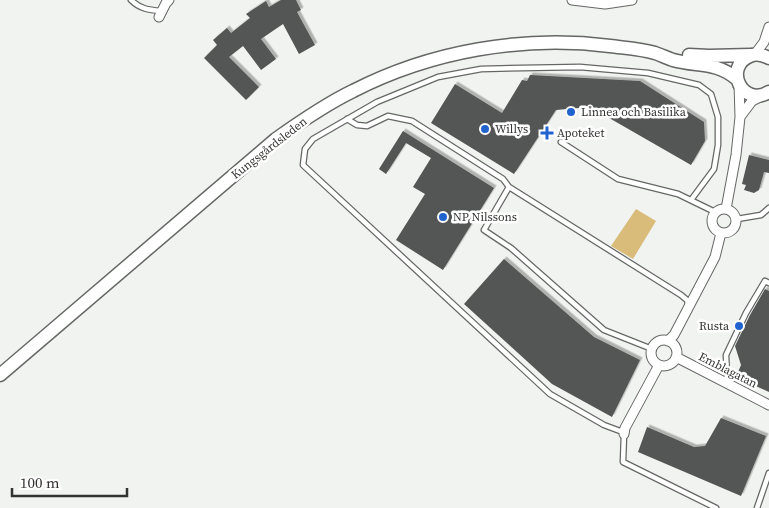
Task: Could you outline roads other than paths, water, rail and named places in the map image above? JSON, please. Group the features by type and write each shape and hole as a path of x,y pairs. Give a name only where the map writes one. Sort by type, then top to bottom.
{"main road":[{"name":"Kungsgårdsleden","path":"0,375 276,139 303,120 352,91 386,76 420,63 489,48 560,42 589,43 654,53 708,56 761,55 769,58"},
{"name":"Kungsgårdsleden","path":"654,53 675,60 723,69 738,81 741,88 751,95 767,94"},
{"path":"738,81 740,64 753,55"}],"street":[{"path":"161,14 169,0"},
{"path":"572,0 605,4 632,0"},
{"path":"753,55 764,42 769,27"},
{"path":"726,209 736,155 740,117 738,81"},
{"path":"740,117 752,101 767,94"},
{"path":"726,209 733,212 737,219 737,224 734,230 728,233 721,233 712,225 712,218 715,212 726,209"},
{"path":"668,341 674,335 715,257 721,233"},
{"path":"660,341 668,341 675,345 677,353 671,364 664,366 660,365 652,357 652,349 660,341"},
{"name":"Emblagatan","path":"676,357 769,405"},
{"path":"625,431 660,365"}],"lane":[{"path":"131,0 138,7 161,14"},
{"path":"690,200 714,169 718,145 718,117 711,94 700,84 648,73 580,67 481,69 438,77 377,102 313,139 305,149 303,165 550,394 604,425 625,431 623,462 716,508"},
{"path":"347,119 362,126 367,126 388,116 412,122 503,179 509,187 681,295 687,298 694,294"},
{"path":"561,142 618,179 678,194 715,212"},
{"path":"509,187 484,230 511,248 604,330 652,349"},
{"path":"737,219 762,215 769,208"},
{"path":"727,379 726,355 755,297 765,281 769,283"},
{"path":"681,295 687,300 688,308"},
{"path":"757,508 769,473"}],"place":[{"name":"Linnea och Basilika","path":"571,112"},
{"name":"Willys","path":"485,129"},
{"name":"Apoteket","path":"547,133"},
{"name":"NP Nilssons","path":"443,217"},
{"name":"Rusta","path":"739,326"}]}
